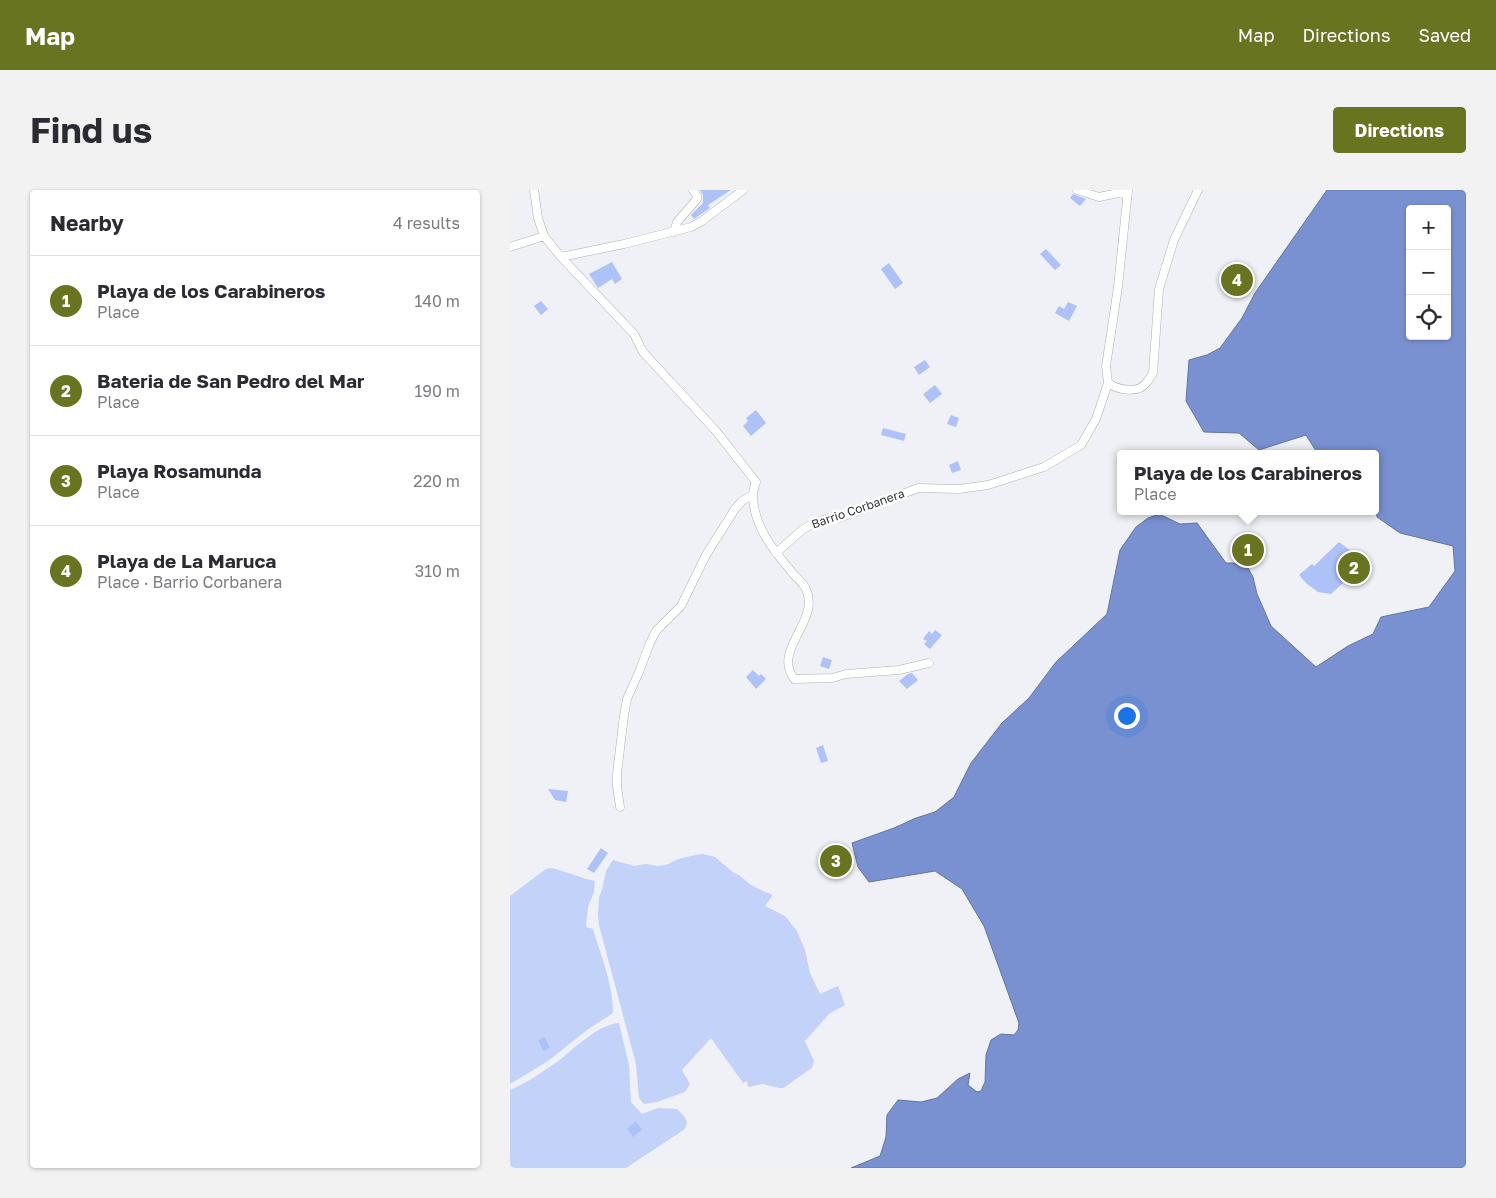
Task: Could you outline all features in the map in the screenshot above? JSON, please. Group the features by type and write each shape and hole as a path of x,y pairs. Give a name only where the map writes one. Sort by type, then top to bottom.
{"street":[{"path":"534,190 538,218 544,236 634,334 643,352 716,431 754,477 756,482 752,495 759,524 776,553 806,588 809,600 809,611 788,655 790,673 794,679 832,678 846,674 899,670 929,663"},
{"path":"674,232 677,222 697,199 693,190"},
{"path":"561,256 674,232 702,221 743,190"},
{"name":"Barrio Corbanera","path":"776,553 802,530 826,519 839,518 918,488 959,489 988,485 1044,467 1081,445 1096,420 1108,383 1106,366 1118,287 1128,190 1099,198 1077,190"},
{"path":"1108,383 1123,389 1142,387 1153,373 1159,289 1174,240 1198,190"},
{"path":"510,247 544,236"},
{"path":"620,807 617,774 624,715 627,699 650,643 656,631 681,606 706,555 735,509 742,501 752,495"}],"shaded area":[{"path":"703,854 715,857 751,885 771,894 772,896 765,906 785,916 797,931 805,950 810,973 820,994 838,986 845,1005 829,1014 805,1041 814,1061 812,1068 783,1088 763,1084 748,1087 747,1081 743,1083 711,1038 682,1070 690,1084 685,1092 657,1102 644,1104 639,1098 636,1064 599,925 599,897 606,871 613,860 634,866 646,864 658,866 666,865 678,859"},
{"path":"551,868 595,881 594,892 588,907 586,926 593,929 603,960 611,991 613,1013 587,1030 548,1061 510,1084 510,896 546,869"},
{"path":"619,1023 629,1065 631,1102 642,1114 658,1108 677,1109 687,1122 685,1129 626,1168 510,1168 510,1090 557,1062 578,1044 602,1028"}],"water":[{"path":"1327,190 1466,190 1466,1168 851,1168 880,1156 886,1137 887,1115 898,1100 921,1102 937,1098 958,1079 970,1073 968,1085 977,1092 981,1091 985,1082 986,1055 991,1040 1001,1034 1014,1035 1018,1030 1019,1023 984,926 962,889 935,871 869,882 858,867 852,843 935,812 954,797 971,763 1002,723 1029,698 1056,662 1107,614 1120,550 1136,527 1148,518 1156,515 1161,515 1180,524 1197,523 1226,563 1233,563 1248,568 1271,626 1316,667 1348,646 1373,634 1381,617 1429,607 1455,571 1453,546 1400,533 1377,517 1377,515 1379,515 1379,450 1315,450 1306,435 1259,450 1239,433 1204,432 1186,401 1189,360 1207,355 1220,348 1242,318 1255,293"}],"building":[{"path":"700,190 731,190 708,205 710,208 694,219 691,215 703,203 703,195"},
{"path":"1073,194 1086,199 1080,206 1070,198"},
{"path":"1046,249 1061,265 1055,270 1040,254"},
{"path":"612,262 622,279 615,284 612,279 598,288 589,274"},
{"path":"889,263 903,283 895,289 881,269"},
{"path":"541,301 548,309 541,315 534,306"},
{"path":"1068,302 1077,306 1069,321 1055,313 1059,306 1064,309"},
{"path":"925,360 930,367 919,375 914,367"},
{"path":"935,385 942,394 930,403 923,394"},
{"path":"756,410 766,423 751,436 743,426 748,421 746,418"},
{"path":"951,415 959,418 956,427 947,424"},
{"path":"883,428 906,434 904,441 881,435"},
{"path":"958,461 961,470 952,473 949,465"},
{"path":"1339,542 1355,554 1358,550 1363,554 1363,560 1355,572 1331,594 1318,592 1299,575 1312,564 1314,566"},
{"path":"935,630 942,635 930,649 924,644 927,641 923,639 929,631 932,634"},
{"path":"823,657 832,660 829,669 820,666"},
{"path":"753,670 759,676 761,674 766,679 756,689 746,677"},
{"path":"912,673 918,680 907,689 899,681"},
{"path":"823,745 828,761 821,763 816,748"},
{"path":"548,789 568,791 566,802 555,800"},
{"path":"601,848 608,853 594,873 587,869"},
{"path":"544,1037 550,1047 544,1051 538,1041"},
{"path":"636,1121 642,1130 633,1137 627,1129"}],"place":[{"name":"Playa de La Maruca","path":"1237,280"},
{"name":"Playa de los Carabineros","path":"1248,550"},
{"name":"Bateria de San Pedro del Mar","path":"1354,568"},
{"name":"Playa Rosamunda","path":"836,861"}]}
